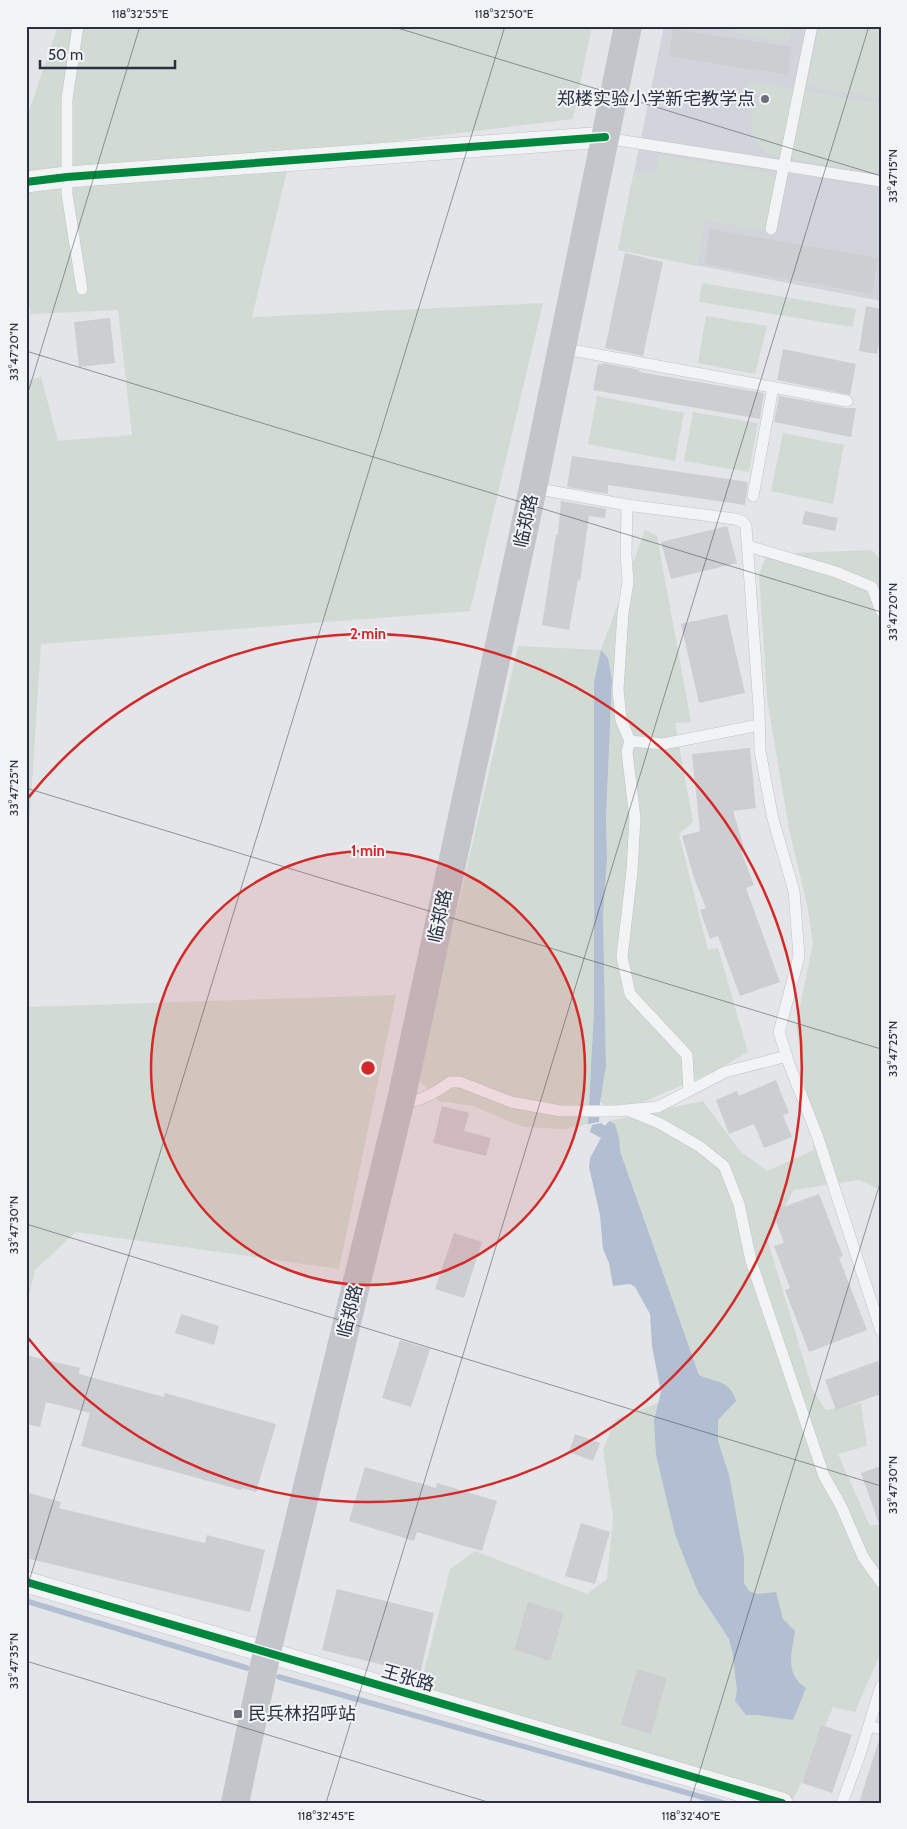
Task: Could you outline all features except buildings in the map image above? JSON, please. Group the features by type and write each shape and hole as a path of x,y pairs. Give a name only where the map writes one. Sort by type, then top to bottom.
{"main road":[{"name":"临郑路","path":"235,1803 267,1652 401,1100 533,488 628,26"}],"street":[{"path":"26,182 67,177 605,137"},
{"name":"王张路","path":"26,1582 782,1803"}],"lane":[{"path":"78,26 67,98 67,194 82,289"},
{"path":"771,229 812,26"},
{"path":"605,137 881,181"},
{"path":"561,348 847,401"},
{"path":"753,496 773,387"},
{"path":"533,488 628,505 739,520 746,526 760,751 773,819 794,891 799,956 779,1032 817,1135 881,1331"},
{"path":"628,505 626,555 628,582 623,613 618,690 621,720 630,741 627,752 635,818 632,871 622,957 630,994 687,1055 689,1091"},
{"path":"748,546 836,572 872,587 881,612"},
{"path":"630,741 664,744 759,725"},
{"path":"401,1100 410,1102 436,1092 450,1082 460,1082 511,1102 562,1112 658,1107 725,1072 787,1056"},
{"path":"627,1110 659,1123 699,1146 724,1166 739,1204 751,1261 824,1476 841,1506 863,1557 881,1582"},
{"path":"842,1803 881,1686"},
{"path":"869,1726 881,1729"}],"shaded area":[{"path":"58,26 592,26 573,119 291,154 252,317 543,303 470,611 41,644 26,876 26,381 41,377 58,441 132,435 118,310 31,314 26,294 26,120"},
{"name":"郑楼实验小学新宅教学点","path":"664,26 881,26 881,301 618,250"},
{"path":"702,26 791,26 788,42"},
{"path":"819,26 881,26 881,98 808,86"},
{"path":"748,81 881,104 881,170 875,173 775,156 766,152 754,138 752,129 754,111 764,95 745,92"},
{"path":"659,155 765,172 772,175 775,181 766,231 705,220 697,266 618,250 634,171 655,175"},
{"path":"702,283 856,309 853,327 699,302"},
{"path":"706,316 767,326 755,374 698,363"},
{"path":"597,396 684,413 675,461 588,444"},
{"path":"693,412 758,423 749,472 684,461"},
{"path":"783,433 844,445 833,504 771,491"},
{"path":"645,530 657,536 691,722 675,723 693,822 679,834 708,950 718,948 748,1052 715,1071 641,1103 607,1106 600,1102 606,1066 603,915 607,859 606,819 612,679 608,658 601,651 594,682 594,1009 588,1124 564,1129 523,1127 473,1106 439,1101 418,1079 518,646 601,650"},
{"path":"872,550 881,561 881,1190 859,1180 794,1190 767,1238 813,1391 826,1410 861,1403 867,1446 838,1454 870,1526 881,1524 881,1652 855,1712 833,1707 793,1799 420,1687 450,1569 475,1551 587,1594 607,1579 613,1518 603,1449 616,1419 658,1403 699,1375 620,1151 617,1131 609,1121 703,1101 740,1151 767,1171 814,1150 796,1025 813,943 807,905 789,829 767,699 759,575 767,554"},
{"path":"396,995 339,1269 76,1232 35,1270 26,1309 26,1007"}],"water":[{"path":"601,650 608,658 612,679 606,819 607,859 603,915 606,1066 599,1122 588,1124 594,1009 594,682"},
{"path":"609,1121 615,1124 620,1151 699,1375 726,1385 736,1401 718,1420 718,1441 729,1475 744,1557 744,1583 749,1591 757,1594 776,1592 783,1619 795,1631 791,1655 792,1669 799,1682 806,1688 793,1720 746,1715 735,1701 737,1690 733,1654 729,1639 698,1592 675,1534 656,1455 654,1420 661,1392 652,1346 650,1314 635,1287 630,1284 613,1286 609,1263 603,1249 600,1215 589,1167 590,1158 601,1138 590,1132 592,1125 601,1123 605,1126"}],"waterway":[{"path":"26,1601 247,1668"},
{"path":"279,1677 723,1803"}],"cycle path":[{"path":"26,182 67,177 605,137"},
{"path":"26,1582 782,1803"}],"place":[{"name":"郑楼实验小学新宅教学点","path":"765,99"},
{"name":"民兵林招呼站","path":"238,1714"}]}
